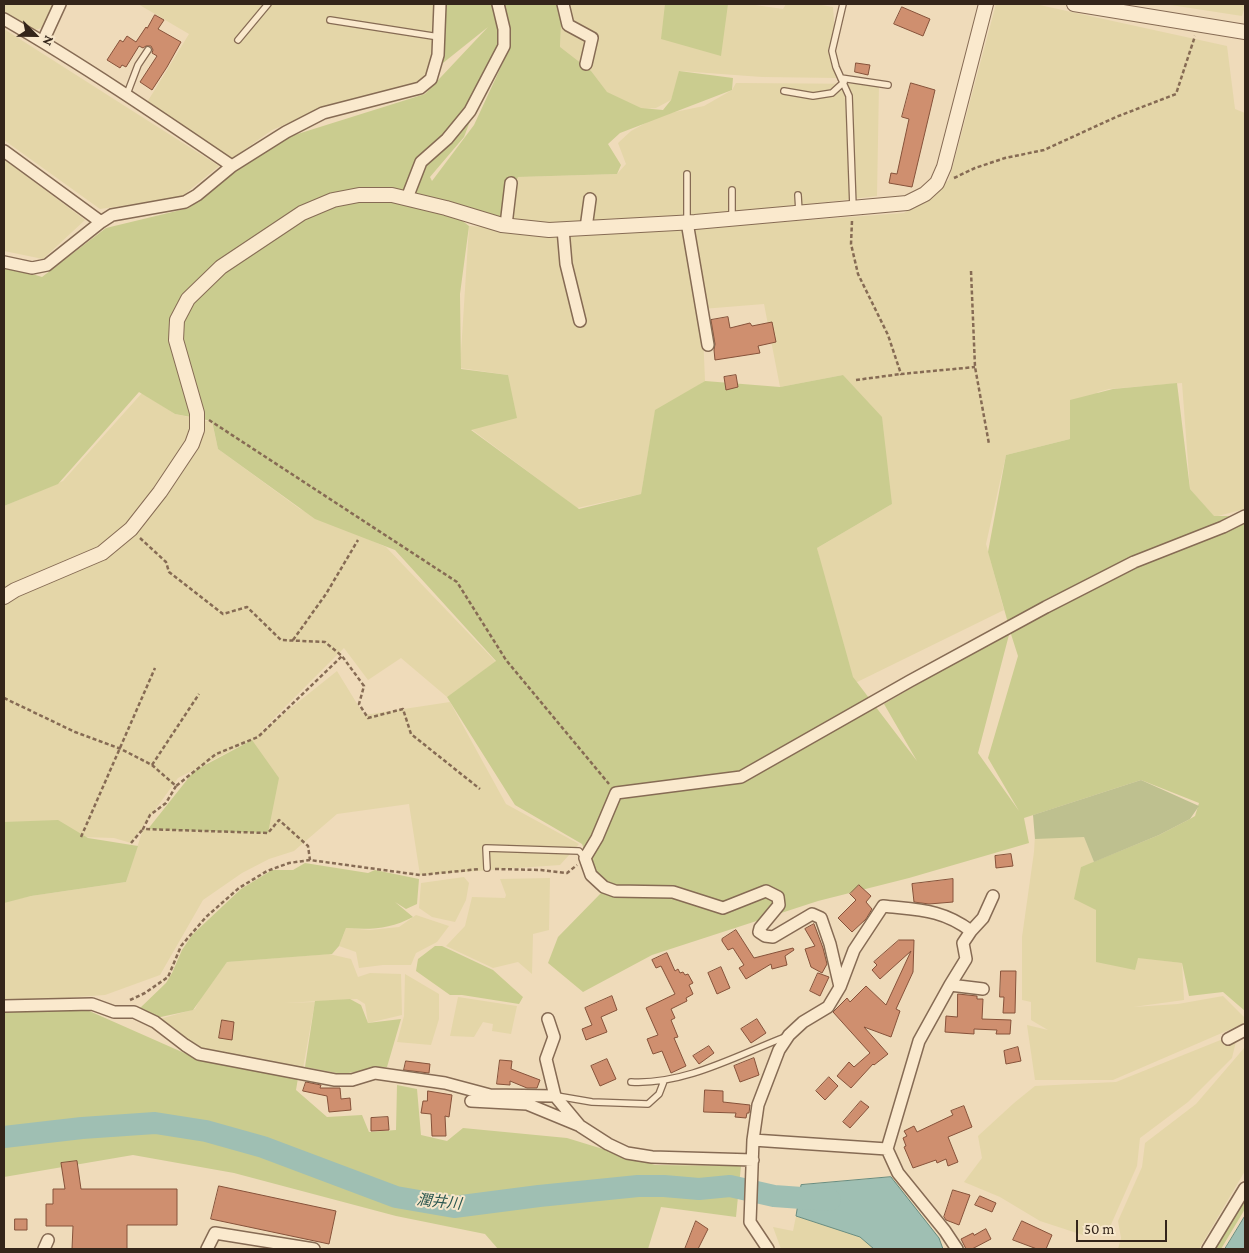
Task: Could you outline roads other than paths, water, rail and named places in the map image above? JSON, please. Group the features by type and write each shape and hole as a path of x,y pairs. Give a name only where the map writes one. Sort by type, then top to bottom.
{"street":[{"path":"43,41 60,4"},
{"path":"4,262 32,268 46,265 100,222 112,215 185,202 232,166 286,132 323,113 420,88 431,79 438,55 440,4"},
{"path":"407,198 421,162 447,139 470,110 504,46 504,29 498,4"},
{"path":"564,4 568,25 592,38 586,64"},
{"path":"4,597 102,553 131,529 160,492 192,444 197,430 197,412 176,340 177,320 188,299 221,268 302,213 333,200 359,195 392,195 506,225 549,230 687,222 907,203 925,194 937,183 944,167 986,4"},
{"path":"1074,4 1245,32"},
{"path":"4,19 43,41 127,94 232,166"},
{"path":"4,151 100,222"},
{"path":"506,225 511,184"},
{"path":"586,228 590,199"},
{"path":"687,222 708,345"},
{"path":"563,229 566,264 580,321"},
{"path":"840,987 830,944 821,918 812,914 773,937 764,936 759,932 760,928 779,905 778,896 766,891 723,908 673,892 615,890 604,887 591,875 585,858 597,838 616,793 741,777 910,681 1039,611 1134,562 1223,527 1245,516"},
{"path":"956,1249 945,1231 898,1173 887,1149 919,1041 966,959 963,943 971,930 983,918 993,896"},
{"path":"768,1249 750,1222 753,1140 758,1105 779,1050 789,1035 803,1022 828,1007 840,987 854,950 883,906 931,911 956,920 971,930"},
{"path":"950,985 983,989"},
{"path":"4,1006 92,1004 114,1012 134,1012 155,1022 199,1054 335,1080 352,1080 375,1073 445,1083 490,1095 555,1096"},
{"path":"548,1019 554,1036 546,1059 555,1096 580,1126"},
{"path":"1228,1039 1245,1030"},
{"path":"471,1101 527,1104 580,1126 608,1144 627,1153 652,1157 753,1160"},
{"path":"753,1140 887,1149"},
{"path":"1208,1249 1245,1188"},
{"path":"207,1249 215,1233 314,1249"}],"lane":[{"path":"238,40 268,4"},
{"path":"843,4 832,51 836,66 849,96 853,207"},
{"path":"330,20 439,38"},
{"path":"127,94 138,65 148,50"},
{"path":"842,80 888,85"},
{"path":"784,91 813,96 832,93 842,80"},
{"path":"686,174 687,222"},
{"path":"732,190 732,218"},
{"path":"798,195 799,212"},
{"path":"486,868 486,848 578,852 585,858"},
{"path":"631,1082 664,1081 681,1078 789,1035"},
{"path":"555,1096 592,1102 648,1104 659,1094 664,1081"}],"waterway":[{"name":"潤井川","path":"4,1137 82,1128 155,1123 206,1131 263,1147 396,1197 454,1207 638,1186 699,1189 730,1186 774,1196 830,1200"}]}
